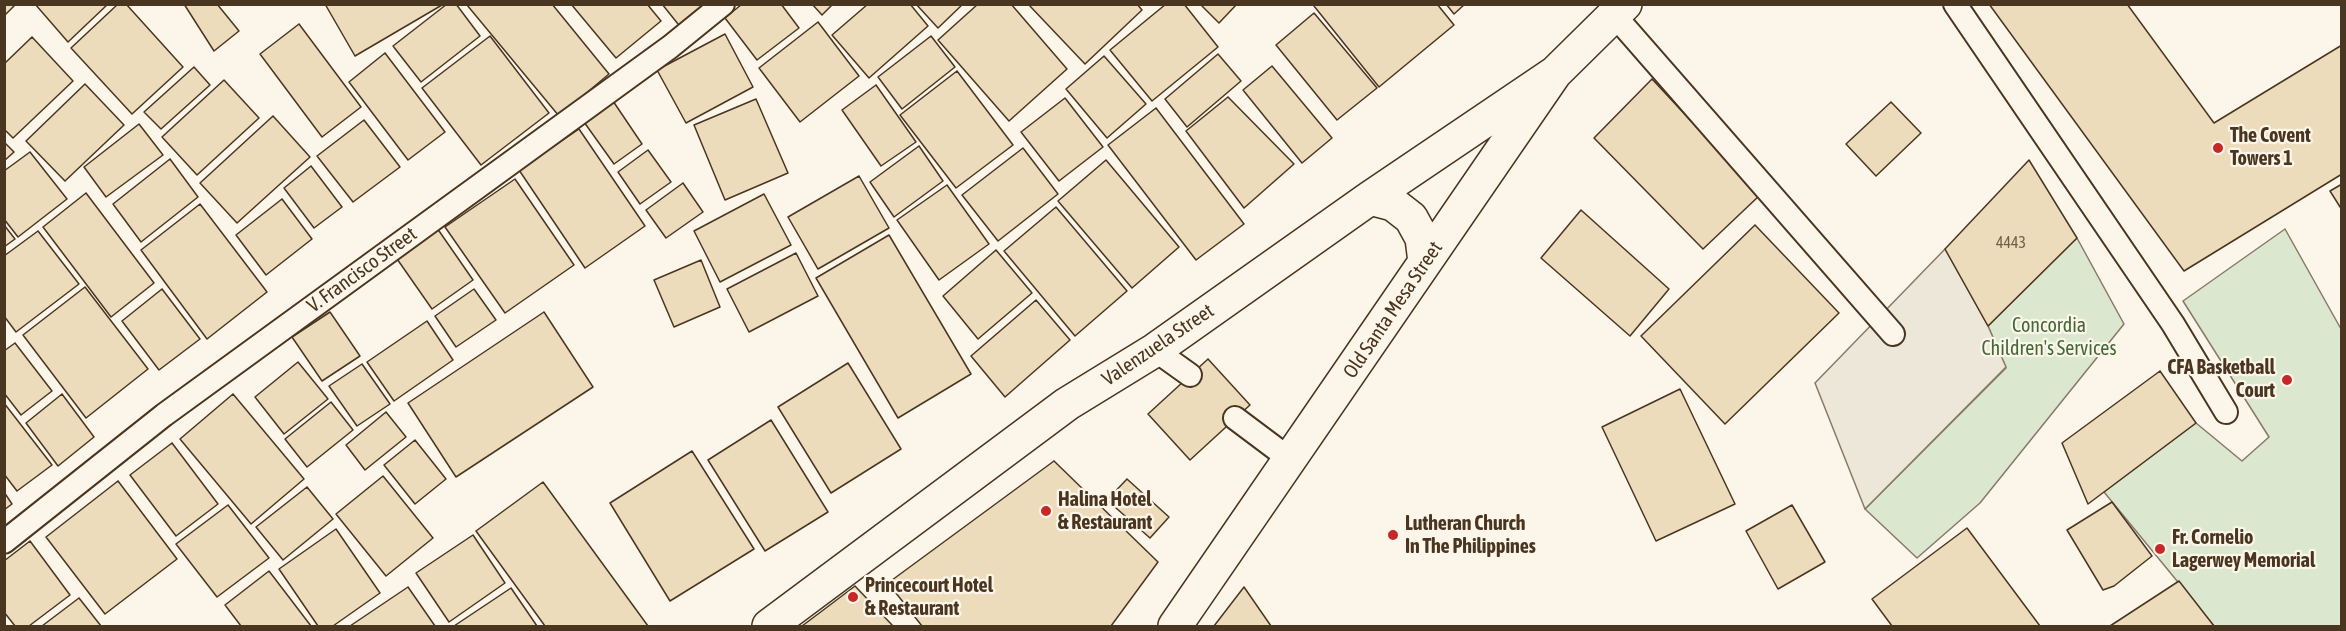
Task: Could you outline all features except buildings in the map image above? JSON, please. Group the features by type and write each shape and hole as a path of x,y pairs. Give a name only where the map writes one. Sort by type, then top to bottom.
{"main road":[{"name":"Old Santa Mesa Street","path":"1175,627 1555,74 1620,10"},
{"name":"Valenzuela Street","path":"769,627 1067,404 1155,350 1370,198 1555,74"},
{"path":"1370,198 1393,204 1411,218 1422,238 1425,262"}],"lane":[{"name":"V. Francisco Street","path":"4,542 164,415 670,47 723,4"},
{"path":"1955,4 2173,324 2226,412"},
{"path":"1620,10 1893,334"},
{"path":"1155,350 1190,375"},
{"path":"1235,418 1291,460"}],"green space":[{"path":"2285,229 2341,329 2341,626 2214,626 2104,492 2196,423 2242,461 2269,437 2183,301"},
{"name":"Concordia Children's Services","path":"2077,238 2124,324 1980,503 1917,558 1865,509 2006,368 1988,326"}],"shaded area":[{"path":"1945,249 1988,326 2006,367 1865,509 1815,383"}],"place":[{"name":"The Covent Towers 1","path":"2218,148"},
{"name":"CFA Basketball Court","path":"2287,380"},
{"name":"Halina Hotel & Restaurant","path":"1046,511"},
{"name":"Lutheran Church In The Philippines","path":"1393,535"},
{"name":"Fr. Cornelio Lagerwey Memorial","path":"2160,549"},
{"name":"Princecourt Hotel & Restaurant","path":"853,597"}]}
